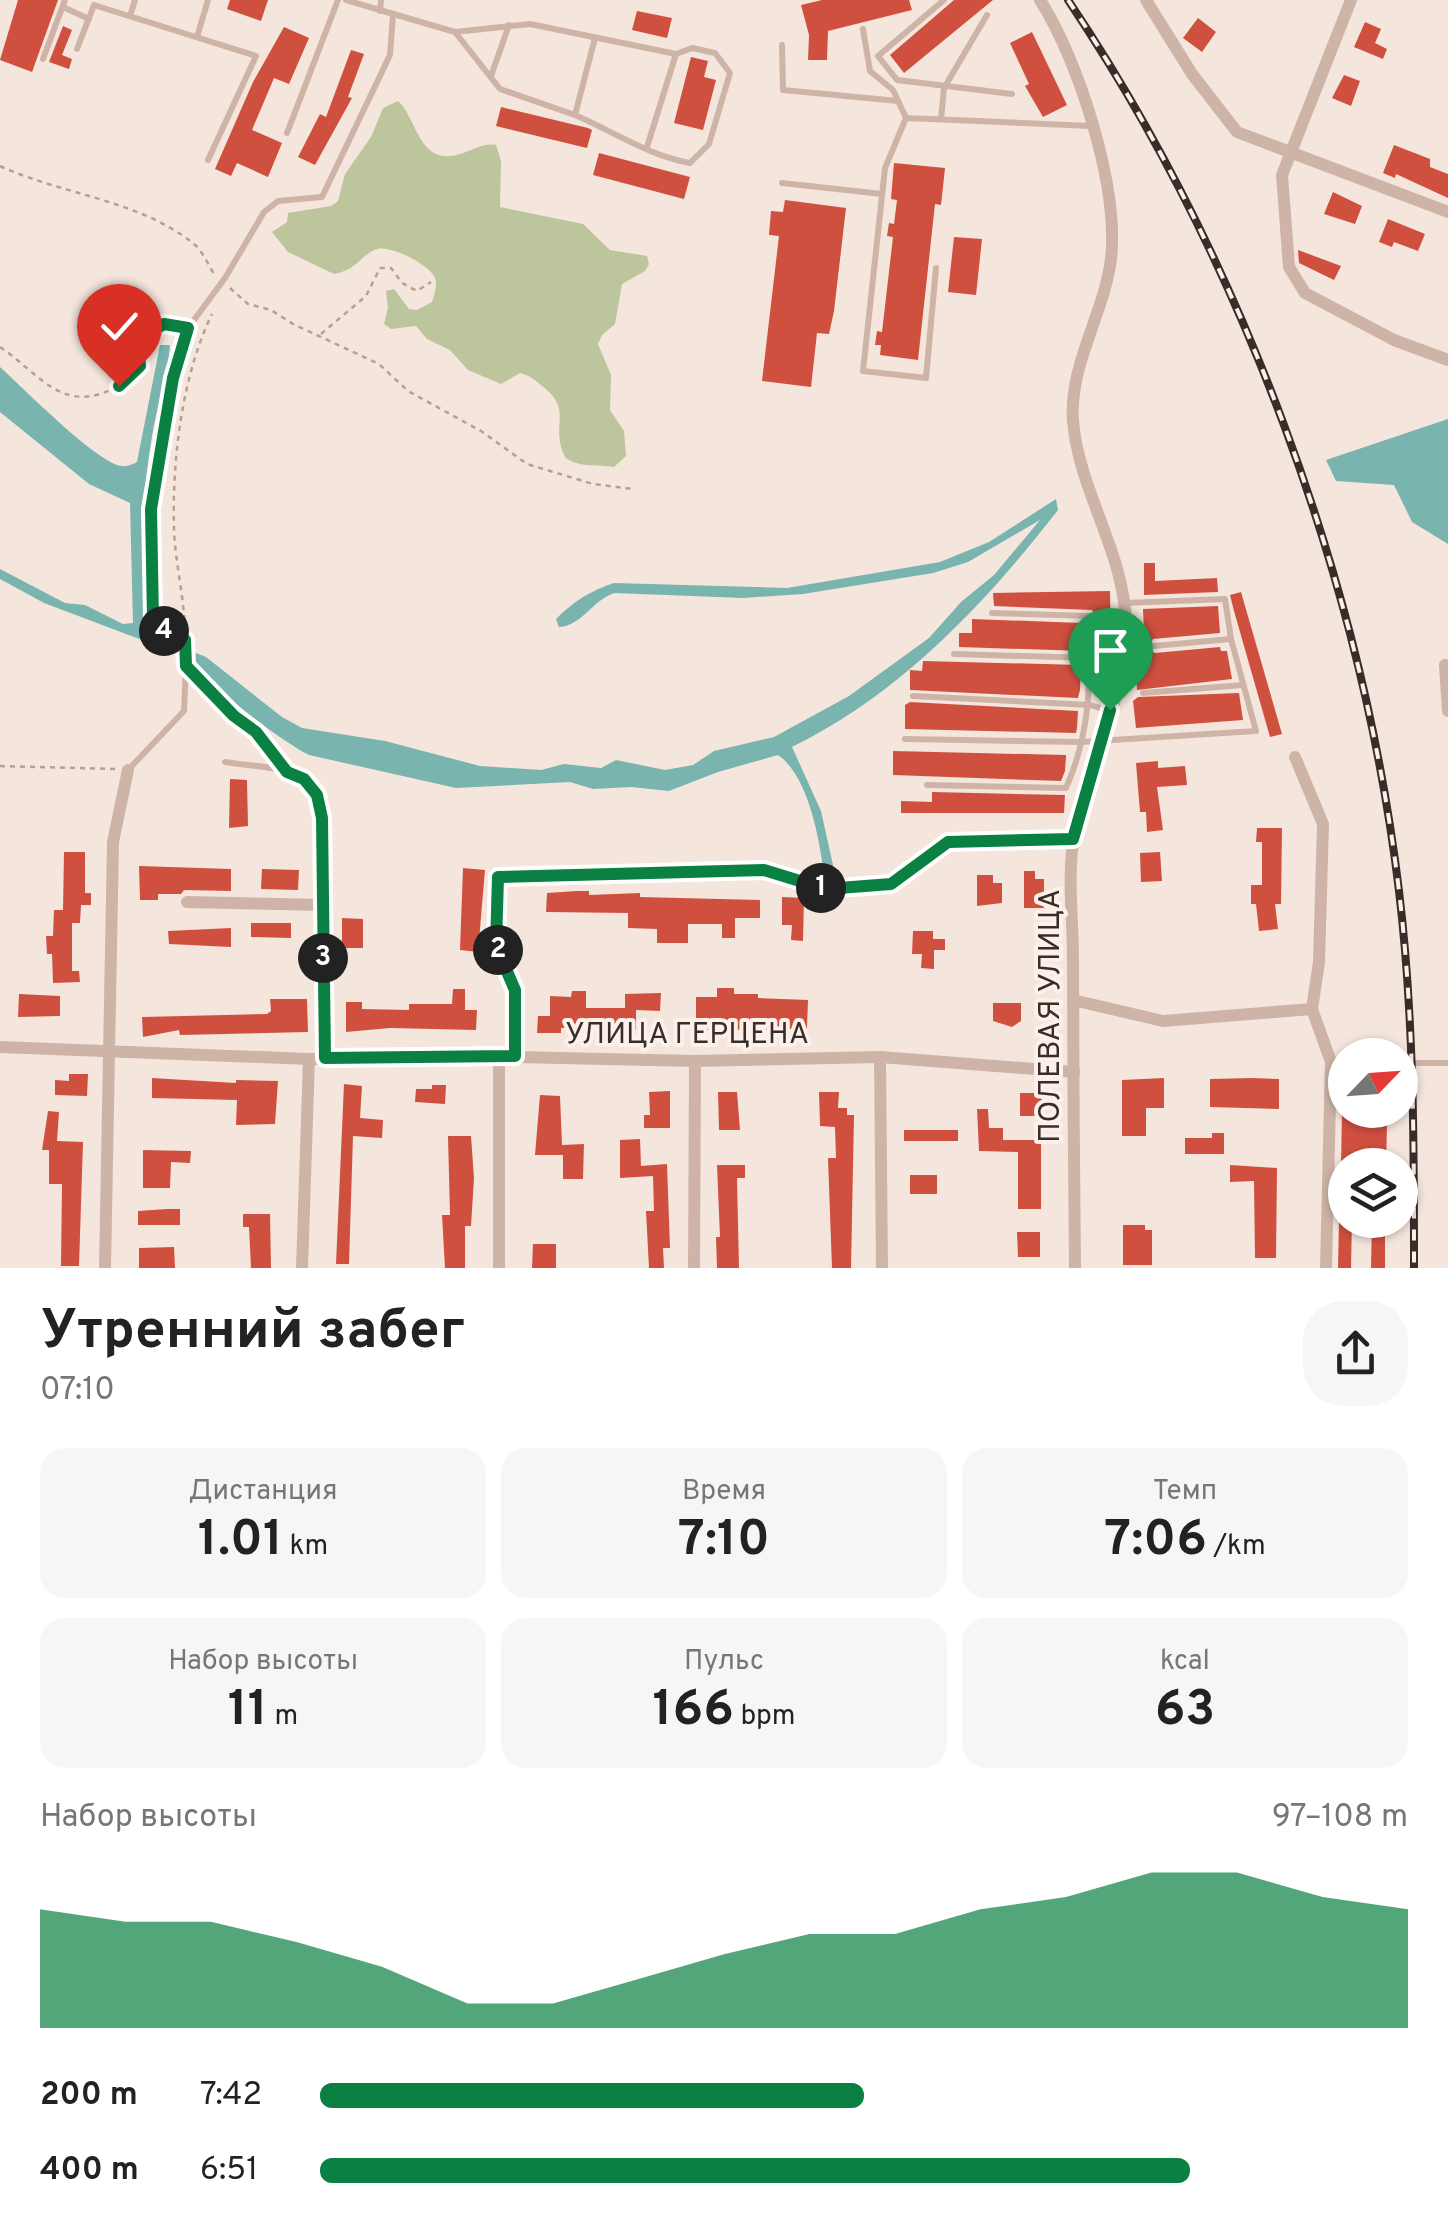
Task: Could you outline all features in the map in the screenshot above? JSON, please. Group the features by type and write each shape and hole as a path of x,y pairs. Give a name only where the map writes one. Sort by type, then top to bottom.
{"street":[{"name":"ПОЛЕВАЯ УЛИЦА","path":"1040,0 1054,22 1092,126 1110,219 1111,260 1075,382 1073,419 1086,482 1116,564 1125,603 1125,648 1073,839 1074,1268"},
{"path":"1146,0 1192,74 1237,132 1448,212"},
{"path":"1351,0 1282,175 1288,268 1305,294 1394,340 1448,360"},
{"path":"1445,665 1448,711"},
{"path":"1295,756 1323,824 1319,962 1312,1010 1328,1042"},
{"path":"105,1268 113,842 128,770"},
{"path":"322,818 325,1058"},
{"path":"515,1056 515,990 496,946 498,877 764,870 826,889 891,884 948,842 1073,839"},
{"path":"187,902 323,904"},
{"path":"1073,1000 1163,1021 1312,1010"},
{"name":"УЛИЦА ГЕРЦЕНА","path":"0,1047 309,1058 515,1056 695,1061 880,1057 1074,1072"},
{"path":"499,1268 500,1057"},
{"path":"880,1057 882,1268"},
{"path":"302,1268 309,1058"},
{"path":"694,1268 695,1061"},
{"path":"1326,1268 1334,1128"}],"lane":[{"path":"130,16 134,0"},
{"path":"198,38 208,0"},
{"path":"287,133 338,0"},
{"path":"346,0 455,32 530,24 676,54 692,48 715,53 730,74 709,144 690,163 663,158 648,147 575,115 500,88 455,32"},
{"path":"380,0 380,11"},
{"path":"944,0 878,56 898,80 1012,94"},
{"path":"43,59 64,3 89,19"},
{"path":"78,49 94,5 256,56 208,160"},
{"path":"940,119 944,88 987,14"},
{"path":"128,770 184,711 185,640 162,630 153,620 151,509 173,378 188,328 264,212 278,201 322,196 390,55 392,15"},
{"path":"491,77 509,25"},
{"path":"863,28 870,71 894,90 906,118 884,168 863,371 926,378 936,268"},
{"path":"575,115 595,38"},
{"path":"782,45 782,90 898,101"},
{"path":"648,147 676,54"},
{"path":"906,118 1092,126"},
{"path":"782,183 882,194"},
{"path":"905,738 1081,742 1256,731 1231,639 1225,599 1125,603"},
{"path":"927,785 1066,788 1090,705 1089,616 992,613"},
{"path":"1154,646 1231,639"},
{"path":"954,654 1090,658"},
{"path":"186,666 234,716 256,732 287,772"},
{"path":"1143,692 1243,685"},
{"path":"913,696 1090,705 1110,710"},
{"path":"225,762 287,772 304,779 317,795 322,818"},
{"path":"1418,1063 1448,1063"}],"path":[{"path":"0,166 29,180 166,225 196,245 221,283 238,291 248,304 271,310 379,364 408,390 467,423 527,464 593,484 633,489"},
{"path":"320,335 366,296 380,268 391,268 402,283 417,290 431,282"},
{"path":"185,640 174,531 175,496 195,360 214,310"},
{"path":"0,348 56,392 71,398 119,386 140,366 140,345 157,328 164,324 188,328"},
{"path":"0,766 128,770"}],"green space":[{"path":"398,101 424,144 439,155 496,145 501,161 500,207 583,224 610,250 647,256 649,264 645,271 622,284 615,324 598,344 611,375 610,410 624,431 626,456 614,467 582,464 565,457 557,403 532,378 520,373 501,384 468,370 450,350 427,339 416,326 391,329 384,324 388,308 386,291 394,289 409,309 417,310 432,302 435,278 418,262 380,248 334,274 288,252 272,232 287,222 288,213 331,206 338,201 345,174 371,137 383,108"}],"water":[{"path":"160,345 170,345 146,485 145,607 147,631 180,647 179,654 44,603 0,579 0,569 65,603 85,605 123,624 133,623 130,503 89,484 0,412 0,367 96,453 126,466 137,462"},
{"path":"1448,419 1448,544 1412,522 1394,485 1336,481 1326,460"},
{"path":"1056,499 1058,510 1030,545 938,644 869,701 792,747 821,811 835,874 830,881 825,880 806,795 789,765 778,755 669,791 593,789 570,782 456,788 309,755 246,712 192,660 196,653 206,657 282,717 302,728 385,741 480,766 541,770 564,764 601,768 616,760 665,770 693,765 714,751 774,737 849,696 929,638 961,602 994,575 1040,520 968,562 933,573 803,594 743,598 615,593 574,622 559,627 556,619 576,602 614,583 787,588 940,562 989,542"}],"building":[{"path":"18,0 58,0 32,72 0,60"},
{"path":"230,0 268,0 261,21 227,9"},
{"path":"822,0 909,0 912,10 828,31 827,60 808,60 809,35 801,5"},
{"path":"954,0 993,0 904,73 890,55"},
{"path":"637,11 672,18 667,38 632,30"},
{"path":"1198,18 1216,32 1202,52 1183,38"},
{"path":"1365,22 1381,29 1375,43 1387,49 1383,59 1354,47"},
{"path":"63,26 72,30 62,55 72,59 69,69 49,62"},
{"path":"284,27 309,38 289,84 274,78 252,130 282,143 268,177 237,163 231,176 215,169 253,82"},
{"path":"1032,32 1067,105 1043,117 1025,86 1029,84 1010,43"},
{"path":"351,50 364,54 348,97 352,98 315,165 298,157 320,114 326,117"},
{"path":"691,57 708,61 704,77 716,80 703,130 674,123"},
{"path":"1344,75 1360,81 1351,106 1332,98"},
{"path":"501,107 588,128 592,130 587,148 496,126"},
{"path":"1394,145 1430,159 1430,167 1448,174 1448,198 1396,174 1395,178 1383,173"},
{"path":"599,153 690,177 684,199 593,175"},
{"path":"894,163 945,168 941,205 935,204 918,360 880,355 881,345 875,345 877,331 882,332 893,237 887,236 889,223 894,224 897,200 891,199"},
{"path":"1333,192 1362,206 1355,224 1324,214"},
{"path":"785,200 846,208 834,311 829,334 817,333 811,387 762,381 779,236 769,235 771,211 783,212"},
{"path":"1388,219 1425,234 1418,251 1394,242 1392,247 1379,242"},
{"path":"954,237 982,239 976,295 948,292"},
{"path":"1298,250 1341,266 1334,280 1299,263"},
{"path":"1144,563 1155,563 1155,581 1217,578 1218,592 1144,595"},
{"path":"1110,591 1111,642 1106,642 1106,651 1096,651 1096,616 1092,610 994,606 993,593"},
{"path":"1241,592 1282,734 1270,737 1230,595"},
{"path":"1218,606 1220,633 1153,639 1147,648 1155,653 1220,647 1227,651 1232,679 1137,690 1135,658 1145,657 1143,609"},
{"path":"972,619 1082,623 1083,651 959,647 959,633 972,633"},
{"path":"923,661 1081,665 1080,690 1078,698 910,690 910,670 922,671"},
{"path":"1239,693 1243,720 1136,728 1133,701 1138,697"},
{"path":"910,702 1078,711 1077,728 1076,733 905,729 905,705"},
{"path":"893,751 1066,755 1065,771 1061,781 893,775"},
{"path":"1158,761 1158,768 1185,766 1187,785 1157,787 1163,830 1147,832 1146,812 1140,812 1136,763"},
{"path":"230,779 247,780 248,826 229,828"},
{"path":"932,792 1065,795 1064,813 901,813 901,801 932,802"},
{"path":"1257,828 1282,828 1281,904 1275,904 1278,929 1259,931 1256,904 1251,904 1251,885 1262,885 1262,842 1256,842"},
{"path":"64,852 85,852 85,893 91,893 91,905 81,905 80,923 72,923 72,971 79,971 80,982 53,983 52,954 47,954 46,936 53,936 54,910 63,910"},
{"path":"1160,852 1162,881 1141,882 1140,853"},
{"path":"139,866 231,869 231,891 184,890 181,894 158,894 158,900 140,900"},
{"path":"463,868 485,870 478,952 460,950"},
{"path":"262,869 299,870 298,890 261,889"},
{"path":"1024,871 1035,871 1035,879 1044,879 1044,908 1024,908"},
{"path":"977,875 993,875 993,883 1002,883 1002,903 977,906"},
{"path":"589,891 589,895 640,893 640,897 760,900 760,918 735,918 735,938 722,938 722,924 688,924 688,943 657,943 657,929 628,928 628,913 546,912 547,893"},
{"path":"782,897 804,898 803,941 791,940 792,925 782,925"},
{"path":"342,918 363,919 363,948 342,948"},
{"path":"251,923 291,923 291,938 251,937"},
{"path":"231,928 231,947 169,944 168,931"},
{"path":"913,931 933,931 933,939 945,939 945,950 934,950 934,969 921,968 922,954 912,954"},
{"path":"717,988 734,988 734,994 758,994 758,998 808,1000 807,1029 696,1030 696,997 717,997"},
{"path":"453,989 465,989 465,1010 477,1010 476,1030 390,1028 346,1032 346,1002 362,1002 362,1009 409,1010 409,1004 452,1004"},
{"path":"572,991 586,991 586,1008 625,1008 625,994 661,993 660,1011 636,1010 636,1030 586,1027 537,1033 538,1016 550,1016 550,996 571,997"},
{"path":"19,994 60,996 60,1016 18,1017"},
{"path":"270,999 307,999 308,1032 180,1035 179,1030 143,1037 142,1017 267,1014 271,1011"},
{"path":"993,1003 1021,1003 1021,1021 1012,1027 993,1021"},
{"path":"69,1074 88,1074 87,1096 55,1095 55,1080 69,1081"},
{"path":"152,1078 278,1081 275,1124 236,1125 237,1100 152,1098"},
{"path":"1164,1078 1164,1108 1146,1108 1146,1136 1122,1136 1122,1080"},
{"path":"1210,1079 1279,1079 1279,1109 1210,1107"},
{"path":"344,1084 362,1086 360,1118 383,1120 382,1138 353,1136 349,1264 336,1264"},
{"path":"432,1085 446,1085 445,1104 415,1102 416,1089 432,1089"},
{"path":"670,1091 670,1128 644,1128 644,1115 650,1115 649,1092"},
{"path":"718,1092 737,1092 740,1130 719,1130"},
{"path":"819,1092 839,1092 838,1108 847,1108 847,1115 854,1115 851,1268 832,1268 828,1158 836,1158 835,1127 820,1126"},
{"path":"1020,1093 1042,1093 1042,1116 1020,1116"},
{"path":"540,1095 560,1096 562,1145 584,1144 583,1179 563,1179 563,1155 535,1155"},
{"path":"977,1109 988,1109 989,1128 1003,1128 1003,1140 1041,1140 1041,1209 1018,1209 1018,1152 979,1151"},
{"path":"48,1111 59,1112 57,1141 83,1142 79,1266 61,1266 62,1184 49,1184 49,1150 42,1150"},
{"path":"1342,1128 1387,1128 1386,1148 1341,1148"},
{"path":"904,1130 958,1130 958,1141 904,1141"},
{"path":"1212,1133 1224,1133 1224,1154 1185,1154 1185,1138 1212,1138"},
{"path":"448,1136 471,1136 474,1178 471,1226 465,1226 465,1268 445,1268 442,1215 450,1215"},
{"path":"640,1139 641,1166 667,1164 670,1248 663,1248 664,1268 649,1268 646,1211 654,1211 653,1176 620,1178 620,1140"},
{"path":"143,1150 191,1151 190,1163 171,1162 170,1188 143,1188"},
{"path":"717,1165 745,1165 745,1178 737,1178 739,1268 717,1268"},
{"path":"1230,1165 1277,1168 1276,1258 1255,1258 1254,1181 1230,1182"},
{"path":"910,1175 937,1175 937,1194 910,1194"},
{"path":"180,1209 180,1225 138,1225 138,1211"},
{"path":"243,1214 270,1214 271,1268 251,1268 249,1227 243,1227"},
{"path":"1123,1225 1145,1225 1145,1230 1152,1230 1152,1265 1123,1265"},
{"path":"1017,1232 1040,1232 1040,1257 1018,1257"},
{"path":"1339,1238 1352,1238 1351,1268 1338,1268"},
{"path":"1372,1238 1385,1238 1385,1268 1371,1268"},
{"path":"533,1244 556,1244 556,1268 532,1268"},
{"path":"174,1247 175,1268 139,1268 139,1248"}],"railway":[{"path":"1068,0 1130,100 1187,205 1239,314 1324,541 1356,658 1381,775 1404,938 1412,1079 1414,1268"}],"route":[{"path":"119,386 140,366 140,345 146,335 164,324 188,328 173,378 151,509 153,620 162,630 185,640 186,666 195,678 256,732 287,772 304,779 317,795 322,818 325,1058 515,1056 515,990 496,946 498,877 764,870 826,889 891,884 948,842 1073,839 1110,710"}]}
